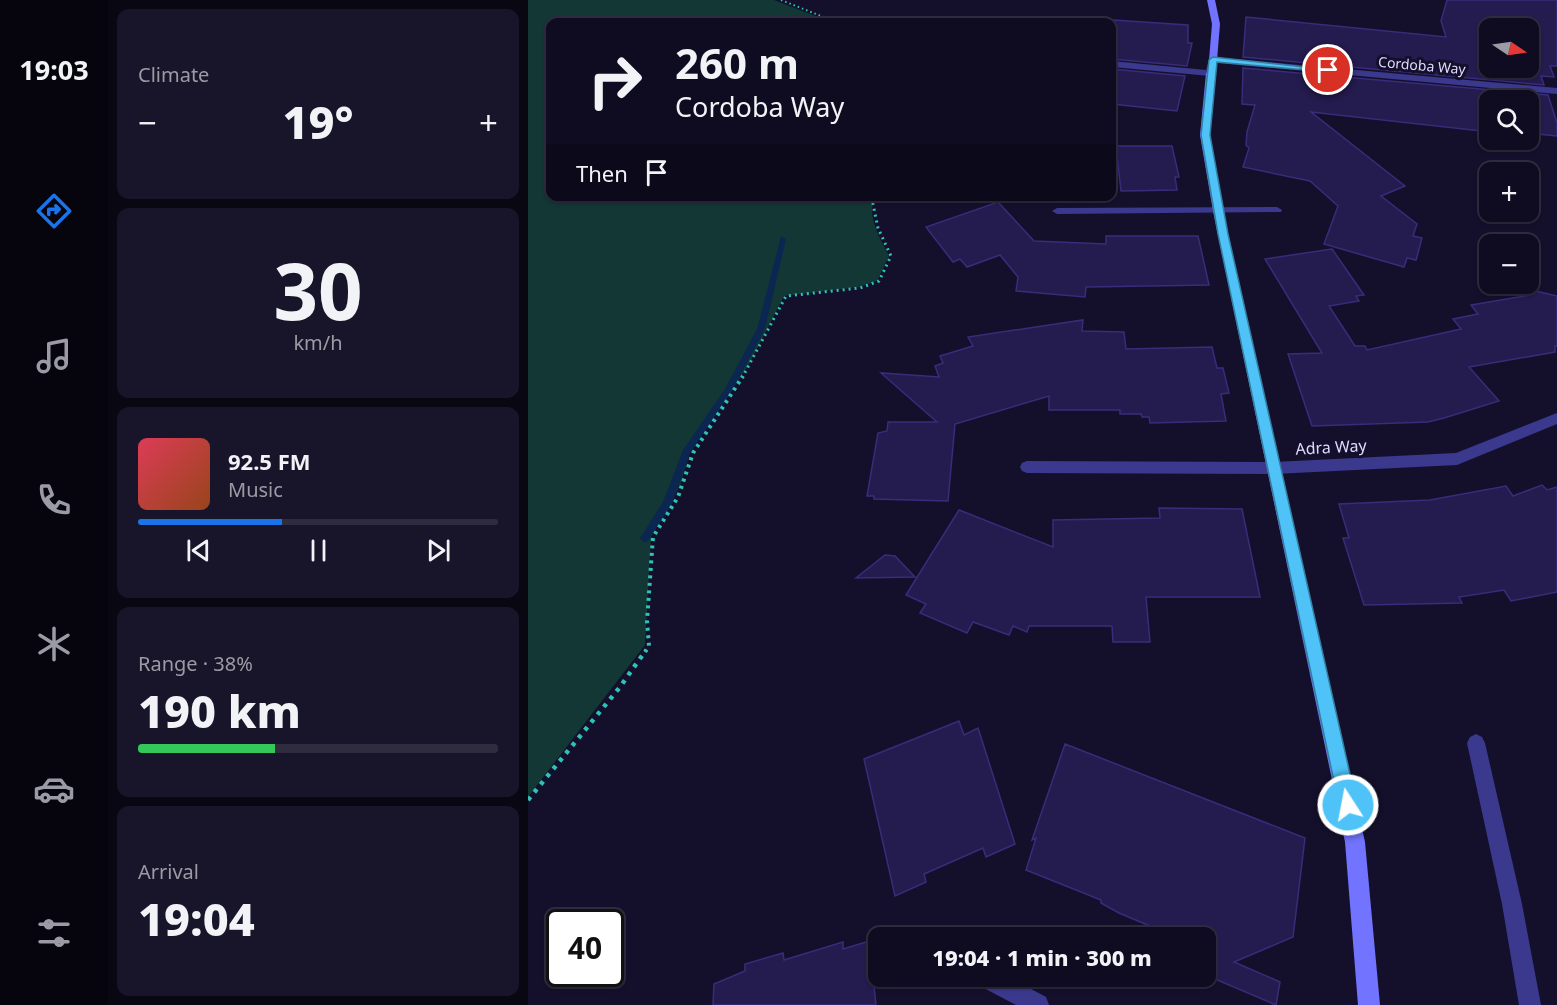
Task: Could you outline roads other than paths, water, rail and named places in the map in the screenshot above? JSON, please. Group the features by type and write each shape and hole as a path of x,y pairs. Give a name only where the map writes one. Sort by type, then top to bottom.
{"street":[{"path":"1211,0 1215,24 1205,135 1218,211 1355,842 1369,1005"},
{"name":"Cordoba Way","path":"1116,64 1212,66 1557,91"},
{"path":"1058,211 1277,210"},
{"name":"Adra Way","path":"1027,467 1274,468 1457,459 1557,418"},
{"path":"1476,743 1512,904 1530,1005"},
{"path":"1006,987 1038,1005"}],"waterway":[{"path":"645,538 667,504 686,452 728,391 761,329 783,239"}]}
